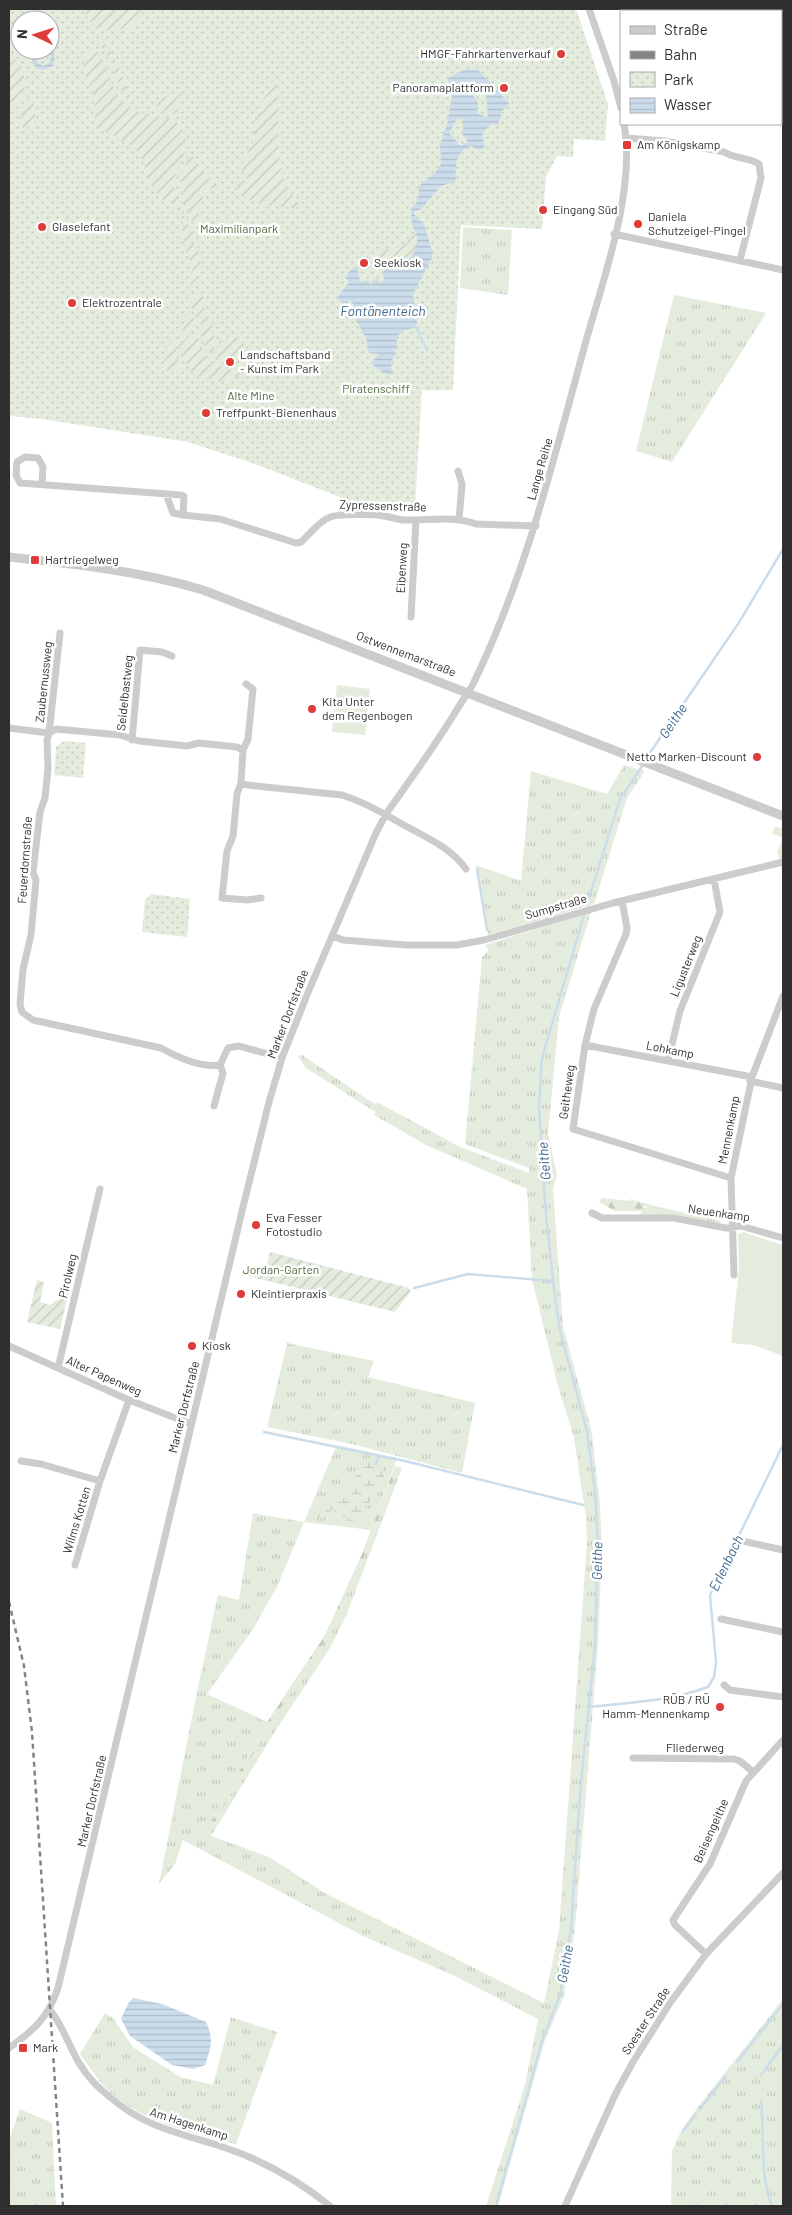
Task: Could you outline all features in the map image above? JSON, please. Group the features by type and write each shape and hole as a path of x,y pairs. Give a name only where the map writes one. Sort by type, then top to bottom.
{"street":[{"path":"589,9 620,104"},
{"name":"Lange Reihe","path":"462,700 468,692 506,612 536,526 568,414 614,234 627,171 624,125"},
{"path":"626,138 665,141 724,152 731,156 754,160 759,164 761,178 740,260"},
{"path":"614,234 783,270"},
{"path":"42,484 43,467 38,458 25,457 17,462 16,475 20,483 42,484 166,494 184,496 183,515 173,513 166,494"},
{"path":"458,471 462,484 459,520"},
{"name":"Zypressenstraße","path":"183,515 214,518 296,543 301,542 331,516 376,515 394,519 416,520 424,518 459,520 476,524 536,526"},
{"name":"Eibenweg","path":"411,617 416,520"},
{"name":"Ostwennemarstraße","path":"9,557 98,567 179,583 237,602 783,816"},
{"name":"Zaubernussweg","path":"49,733 60,633"},
{"name":"Seidelbastweg","path":"132,740 140,650 162,652 172,656"},
{"path":"246,684 253,689 248,739 243,750 241,783 237,794 233,836 227,851 222,898 247,900 261,898"},
{"name":"Marker Dorfstraße","path":"9,2048 37,2026 50,2010 58,1988 98,1826 191,1424 267,1109 282,1058 309,990 386,814 445,729 462,700"},
{"path":"9,728 49,733 56,729 120,735 132,740 187,746 199,743 237,747 243,750"},
{"name":"Feuerdornstraße","path":"49,733 46,748 48,768 45,798 40,812 33,872 36,880 31,936 26,950 21,987 20,1004 22,1012 33,1020 161,1048 178,1057 220,1065"},
{"path":"241,783 247,786 342,795 386,814 431,840 458,859 466,869"},
{"name":"Sumpstraße","path":"333,936 343,940 370,943 457,945 488,939 622,901 783,862"},
{"name":"Ligusterweg","path":"668,1062 680,1011 720,912 714,879"},
{"name":"Geitheweg","path":"622,901 627,928 626,934 594,1009 585,1045 573,1129 731,1178"},
{"name":"Mennenkamp","path":"734,1275 731,1178 751,1079 783,996"},
{"name":"Lohkamp","path":"585,1045 751,1079 783,1088"},
{"path":"214,1106 223,1073 220,1065 228,1048 232,1046 282,1058"},
{"name":"Pirolweg","path":"58,1368 100,1189"},
{"name":"Neuenkamp","path":"592,1213 602,1218 674,1218 726,1228 741,1226 783,1238"},
{"name":"Alter Papenweg","path":"9,1346 129,1400 191,1424"},
{"name":"Wilms Kotten","path":"75,1565 100,1481 129,1400"},
{"name":"Wilms Kotten","path":"21,1461 41,1464 100,1481"},
{"path":"738,1540 783,1550"},
{"path":"721,1619 783,1632"},
{"path":"724,1685 730,1690 783,1697"},
{"name":"Beisengeithe","path":"706,1954 675,1926 673,1920 710,1864 741,1791 753,1772 783,1740"},
{"name":"Fliederweg","path":"633,1758 734,1759 740,1761 753,1772"},
{"name":"Soester Straße","path":"566,2206 616,2093 670,2003 706,1954 783,1873"},
{"name":"Am Hagenkamp","path":"50,2010 80,2064 92,2079 111,2099 141,2121 260,2161 289,2177 330,2206"}],"green space":[{"name":"Maximilianpark","path":"9,9 576,9 608,104 605,141 574,139 573,157 557,156 546,177 542,229 461,225 453,390 422,390 415,507 342,503 340,497 255,464 188,442 42,419 9,416"},
{"path":"84,9 143,9 133,28 110,30 98,28 92,24"},
{"path":"101,40 116,61 132,99 128,99 121,90 108,56 102,47"},
{"path":"94,46 118,95 129,107 172,119 181,127 185,137 185,152 177,170 174,185 179,204 193,235 188,242 191,245 195,244 200,256 199,270 189,296 193,266 187,254 182,233 183,222 175,204 159,198 159,195 151,185 143,161 136,150 126,142 105,132 96,124 94,96 83,65 84,59"},
{"path":"9,54 10,60 16,60 21,67 25,84 21,100 9,113"},
{"path":"274,80 277,81 280,159 283,174 298,202 298,207 293,208 260,204 245,198 234,188 236,180 246,181 248,179 241,167 254,140 254,122 258,110"},
{"path":"180,93 178,114 155,110 164,97"},
{"path":"31,99 37,124 33,129 23,128 19,122 21,113"},
{"path":"190,153 210,179 220,186 221,191 216,187 204,191 196,227 186,210 180,187 180,181"},
{"path":"463,227 512,230 508,295 460,288"},
{"path":"416,233 416,248 408,261 390,262 384,267 378,257 385,250 402,246"},
{"path":"197,293 201,294 205,301 204,312 199,322 190,306"},
{"path":"674,295 766,313 672,462 636,451"},
{"path":"189,310 195,321 195,328 187,337 180,339"},
{"path":"207,315 212,319 212,331 216,339 213,353 210,353 202,339 200,329"},
{"path":"197,330 200,342 209,361 193,373 182,359 179,343 191,337"},
{"path":"235,336 239,338 247,349 246,355 240,363 226,365 216,360 215,355 220,341"},
{"path":"175,339 180,369 176,372 165,370 167,348"},
{"path":"250,350 258,357 243,372 235,367 247,358"},
{"path":"214,361 220,366 240,375 222,382 197,375"},
{"path":"337,685 370,689 365,735 332,732"},
{"path":"64,741 86,743 83,778 54,775 56,747"},
{"path":"624,765 645,771 627,798 594,904 488,935 476,865 521,881 531,771 607,794"},
{"path":"775,826 783,829 783,838 772,833"},
{"path":"783,838 783,858 780,860 777,852"},
{"path":"151,894 190,899 187,937 142,932 145,900"},
{"path":"591,912 559,1017 548,1134 557,1175 553,1189 563,1326 592,1433 600,1505 602,1545 598,1645 575,1928 564,1996 545,2040 498,2206 486,2206 525,2085 538,2019 455,1976 363,1936 183,1840 175,1864 159,1884 218,1595 239,1600 253,1513 304,1522 277,1587 253,1629 207,1694 267,1722 204,1834 208,1835 270,1724 328,1637 365,1555 398,1467 402,1468 346,1616 330,1648 276,1730 211,1836 269,1857 323,1892 544,2003 559,1930 587,1543 586,1517 574,1438 557,1382 532,1279 527,1189 426,1145 374,1115 376,1112 306,1068 298,1056 302,1055 370,1101 376,1104 377,1102 460,1147 529,1173 529,1168 465,1144 482,957 489,950 485,945"},
{"path":"602,1198 629,1201 630,1199 651,1205 649,1207 644,1206 643,1211 615,1211 599,1202"},
{"path":"651,1205 720,1221 720,1224 640,1215 643,1208"},
{"path":"743,1232 783,1245 783,1356 753,1345 731,1343 739,1269 738,1234"},
{"name":"Jordan-Garten","path":"270,1252 409,1288 411,1291 395,1312 244,1275 246,1268 265,1273"},
{"path":"37,1280 44,1282 40,1302 50,1305 60,1298 64,1286 70,1287 60,1329 27,1322"},
{"path":"287,1343 374,1361 368,1377 475,1403 462,1473 352,1444 267,1427"},
{"path":"337,1445 397,1458 371,1530 304,1522"},
{"path":"370,1462 382,1466 384,1475 374,1495 356,1519 350,1520 332,1510 323,1518 319,1518 314,1514 314,1510 323,1504 344,1498 362,1465"},
{"path":"395,1466 398,1467 365,1555 328,1637 270,1724 208,1835 204,1834 267,1722 325,1635 362,1554"},
{"path":"783,1999 783,2206 671,2206 672,2151 681,2131"},
{"path":"105,2013 113,2018 133,2047 180,2077 213,2085 231,2017 277,2032 236,2144 182,2130 148,2117 117,2098 103,2085 80,2054"},
{"path":"20,2109 52,2123 56,2206 9,2206 9,2139"}],"water":[{"path":"32,60 37,60 43,66 48,64 50,60 54,60 53,66 43,70 36,68"},
{"name":"Fontänenteich","path":"468,69 478,70 509,103 502,111 498,125 491,124 483,132 485,147 479,150 471,146 459,155 456,165 456,181 441,186 421,209 414,211 415,217 425,227 432,258 413,294 417,324 414,328 404,330 397,336 397,347 394,351 396,353 391,362 392,375 381,371 371,363 379,354 369,353 366,338 351,311 354,303 350,301 346,304 338,299 338,296 349,282 345,277 353,267 357,268 360,281 364,284 365,280 369,281 370,284 374,284 373,280 377,279 381,284 385,279 383,277 384,267 390,262 408,261 414,252 418,238 412,225 411,208 418,198 419,186 435,173 441,164 440,144 447,125 452,96 448,79","holes":["480,89 486,93 488,118 477,113 478,103 473,95","457,119 463,119 463,136 467,140 467,143 461,146 449,133"]},
{"path":"133,1998 162,2004 206,2022 211,2044 205,2065 193,2069 172,2065 130,2036 121,2019"}],"waterway":[{"path":"416,327 427,350"},
{"name":"Geithe","path":"645,760 738,624 783,549"},
{"name":"Geithe","path":"587,904 620,799 643,765"},
{"path":"477,869 487,930"},
{"name":"Geithe","path":"496,2206 543,2038 560,1995 571,1929 580,1793 595,1645 598,1544 595,1492 587,1431 560,1331 555,1297 546,1216 539,1106 542,1058 584,915"},
{"path":"414,1288 468,1274 552,1281"},
{"path":"264,1432 405,1461 583,1505"},
{"name":"Erlenbach","path":"588,1707 664,1698 708,1687 714,1677 716,1662 710,1595 783,1445"},
{"path":"376,1464 379,1455"},
{"path":"737,2062 783,2004"},
{"path":"761,2075 783,2045"},
{"path":"700,2109 725,2077"},
{"path":"761,2101 765,2181 772,2206"},
{"path":"683,2131 696,2114"}],"railway":[{"path":"9,1602 24,1666 32,1732 63,2206"}],"place":[{"name":"HMGF-Fahrkartenverkauf","path":"561,54"},
{"name":"Panoramaplattform","path":"504,88"},
{"name":"Am Königskamp","path":"627,145"},
{"name":"Eingang Süd","path":"543,210"},
{"name":"Daniela Schutzeigel-Pingel","path":"638,224"},
{"name":"Glaselefant","path":"42,227"},
{"name":"Seekiosk","path":"364,263"},
{"name":"Elektrozentrale","path":"72,303"},
{"name":"Landschaftsband - Kunst im Park","path":"230,362"},
{"name":"Treffpunkt-Bienenhaus","path":"206,413"},
{"name":"Hartriegelweg","path":"35,560"},
{"name":"Kita Unter dem Regenbogen","path":"312,709"},
{"name":"Netto Marken-Discount","path":"757,757"},
{"name":"Eva Fesser Fotostudio","path":"256,1225"},
{"name":"Kleintierpraxis","path":"241,1294"},
{"name":"Kiosk","path":"192,1346"},
{"name":"RÜB / RÜ Hamm-Mennenkamp","path":"720,1707"},
{"name":"Mark","path":"23,2048"}],"park label":[{"name":"Piratenschiff","path":"376,389"},
{"name":"Alte Mine","path":"251,396"}]}
